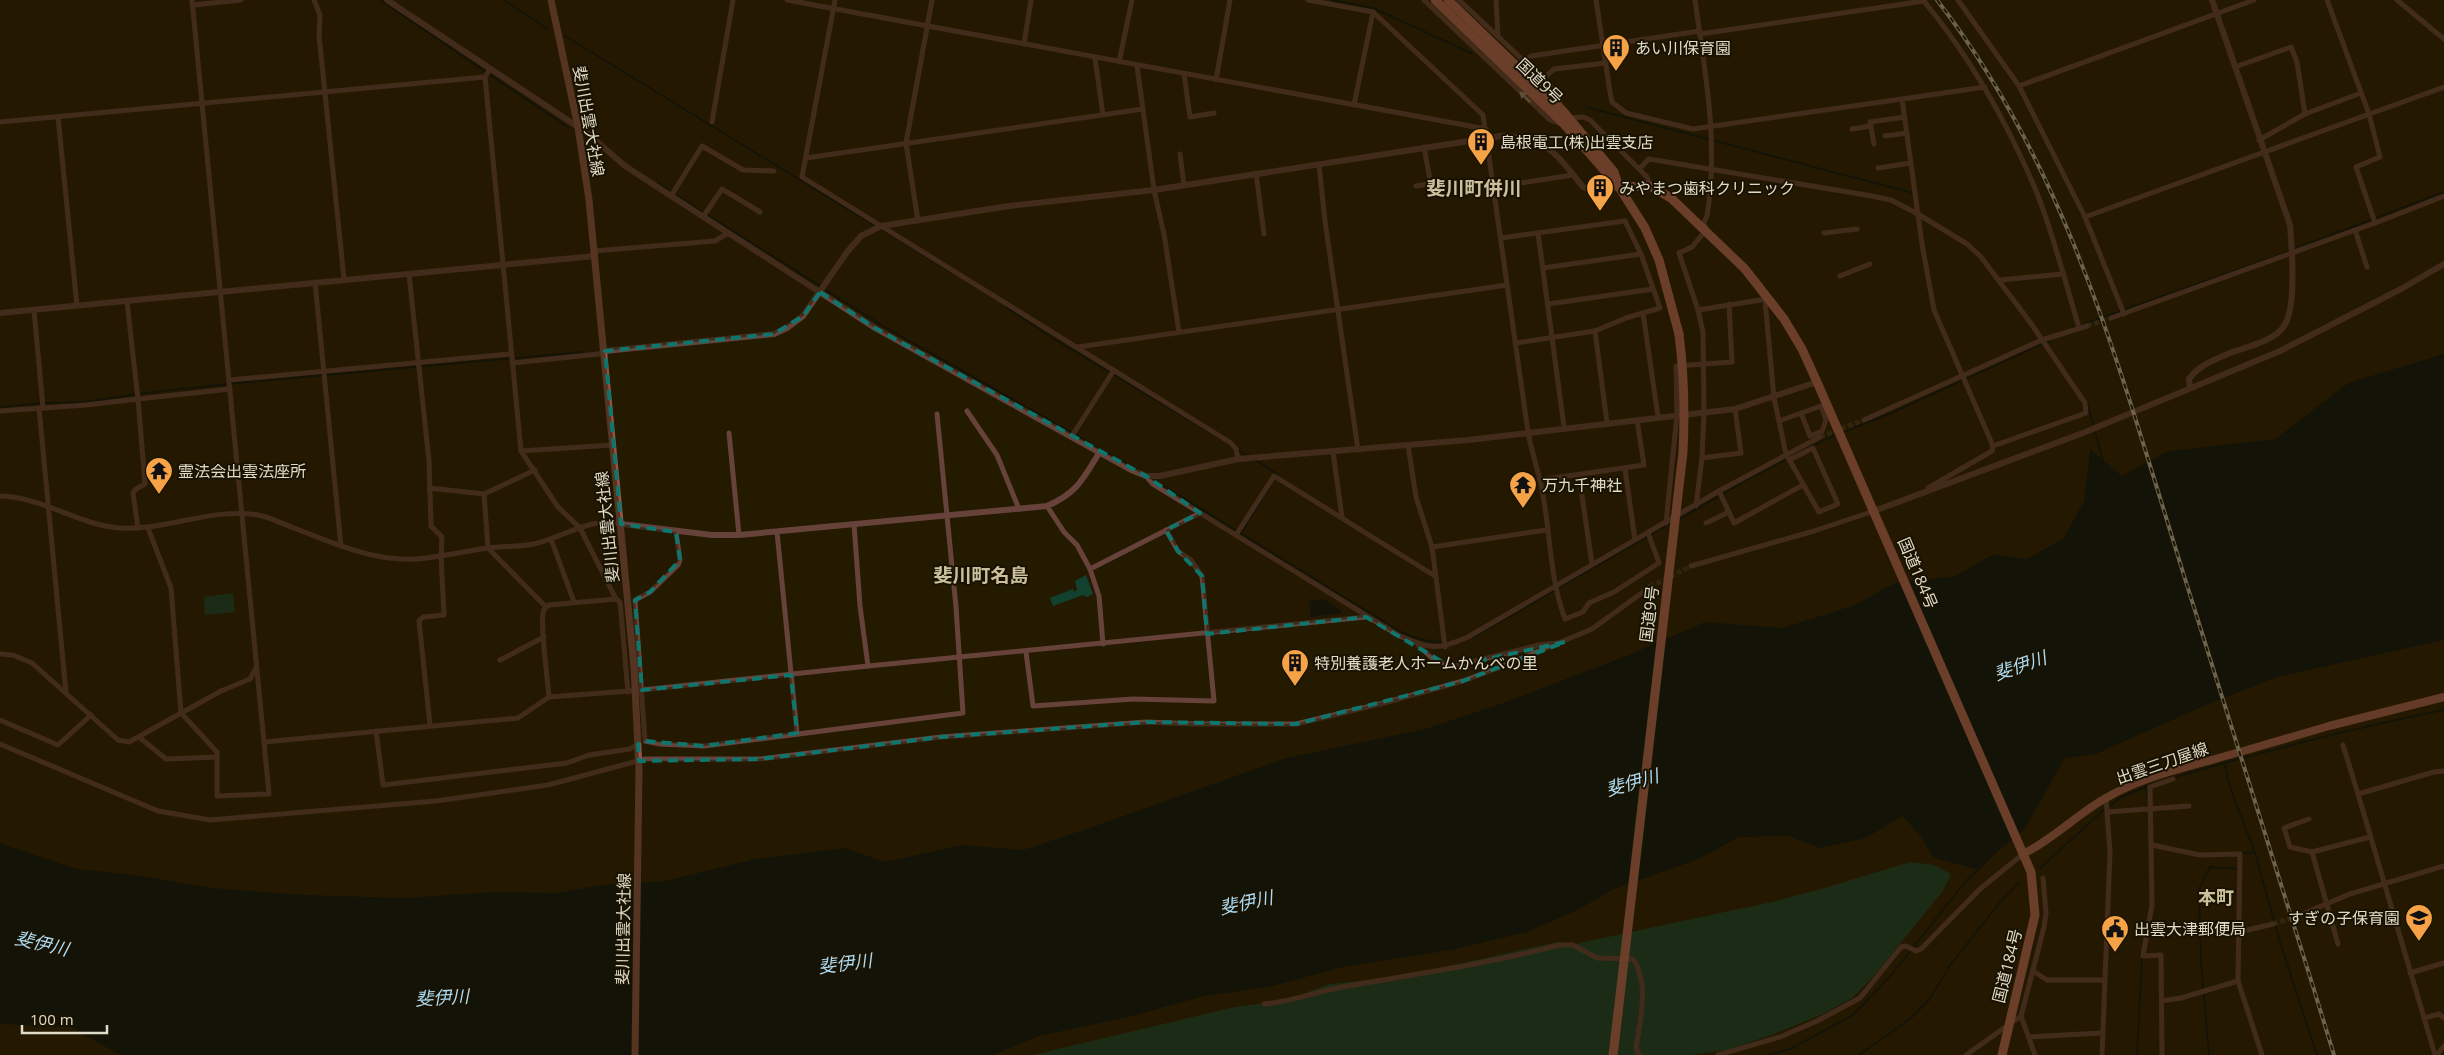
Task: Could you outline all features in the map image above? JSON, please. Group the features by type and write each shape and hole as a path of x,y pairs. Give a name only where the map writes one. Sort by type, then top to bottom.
{"highway":[{"name":"国道9号","path":"1435,0 1511,73 1567,121 1614,172 1619,187 1645,228 1659,260 1679,334 1684,373 1685,410 1682,452 1613,1055"},
{"name":"国道9号","path":"1448,0 1494,38 1562,110 1567,121"},
{"path":"1619,187 1650,186"},
{"name":"国道184号","path":"1650,186 1671,198 1746,269 1802,349 2020,844 2034,888 2036,915 2002,1055"},
{"path":"1618,1013 1619,1055"}],"main road":[{"name":"斐川出雲大社線","path":"551,0 578,127 594,254 605,351 612,445 634,667 639,768 635,1055"},
{"name":"出雲三刀屋線","path":"2023,854 2044,843 2106,798 2146,780 2329,726 2444,697"}],"street":[{"path":"148,528 171,588 181,713 217,752 217,796 269,794 192,2 241,0"},
{"path":"314,0 320,15 319,35 344,280"},
{"path":"387,0 597,140 624,166 875,328 1072,436 1099,453 1146,476 1153,484 1366,617 1416,643 1432,658 1451,667 1539,645 1565,642"},
{"path":"712,122 733,0"},
{"path":"787,0 1486,129"},
{"path":"835,0 802,177 1231,443 1236,450 1238,459"},
{"path":"918,221 906,143 932,0"},
{"path":"1024,44 1031,0"},
{"path":"1119,62 1132,0"},
{"path":"1216,80 1230,0"},
{"path":"1308,0 1373,12 1484,115 1528,432 1532,456 1540,480 1555,586 1565,619 1583,612 1589,603 1614,592 1659,563 1648,534"},
{"path":"1424,0 1550,120 1567,121 1583,117 1590,120 1647,177 1650,186"},
{"path":"1459,0 1494,38 1509,47 1555,90 1562,110"},
{"path":"1494,38 1496,0"},
{"path":"1596,0 1612,102 1626,112 1675,125 1693,129 1985,87"},
{"path":"1695,0 1712,126 1713,171 1707,216 1704,222 1706,230 1692,247 1679,253 1698,310 1703,332 1704,412 1702,458 1696,506"},
{"path":"1524,60 1531,56 1604,45 1924,0 1957,44 2003,119 2037,194 2079,328"},
{"path":"1958,0 2019,86 2085,218 2124,314"},
{"path":"2190,388 2189,379 2195,371 2208,362 2272,336 2284,327 2290,307 2293,253 2290,224 2263,153 2212,0"},
{"path":"2019,86 2254,0"},
{"path":"2327,0 2369,114 2380,157 2356,167 2375,223"},
{"path":"2398,0 2444,39"},
{"path":"1354,105 1373,12"},
{"path":"1438,14 1454,18"},
{"path":"2235,67 2291,47 2297,62 2305,114"},
{"path":"1095,58 1104,115"},
{"path":"1543,79 1554,69 1606,63"},
{"path":"1137,66 1154,190 1164,234 1179,332"},
{"path":"490,69 485,76 521,452 535,470 558,507 580,528 616,599 620,602 628,692"},
{"path":"1496,69 1511,73"},
{"path":"1184,74 1190,117 1214,113"},
{"path":"0,122 485,76"},
{"path":"2085,218 2444,87"},
{"path":"2259,140 2305,114 2361,93"},
{"path":"1902,99 1934,310 1993,446 1992,451 1913,497"},
{"path":"806,158 1143,109"},
{"path":"58,117 78,306"},
{"path":"1874,144 1870,122 1905,117"},
{"path":"1852,128 1871,126"},
{"path":"1885,136 1907,133"},
{"path":"512,363 599,354 605,351 774,334 787,328 803,316 847,252 861,236 881,226 1009,206 1154,190 1487,138 1523,137 1542,144 1559,156 1573,175 1588,190 1619,187"},
{"path":"671,196 702,146 743,170 774,171"},
{"path":"1416,186 1429,184 1430,180 1424,147"},
{"path":"1180,154 1184,185"},
{"path":"1639,169 1649,160 1882,198 1918,214 1967,244 2000,280 2085,403 2086,413 1993,446"},
{"path":"1878,168 1911,163"},
{"path":"1319,165 1358,450"},
{"path":"1256,173 1264,234"},
{"path":"1494,187 1573,175"},
{"path":"703,217 722,189 760,212"},
{"path":"2111,318 2375,223 2444,196"},
{"path":"1501,238 1625,221 1641,254 1660,308 1595,331 1516,343"},
{"path":"1824,233 1857,229"},
{"path":"2355,230 2367,267"},
{"path":"0,313 409,274 715,241 728,233"},
{"path":"1538,233 1564,427"},
{"path":"1543,268 1641,254"},
{"path":"1840,276 1870,264"},
{"path":"1691,566 1814,531 1874,511 2083,433 2280,351 2402,289 2444,264"},
{"path":"409,274 429,461 431,526 442,537 444,615 423,617 419,621 430,726"},
{"path":"2000,280 2063,274"},
{"path":"315,282 341,546"},
{"path":"1078,348 1508,285"},
{"path":"1548,304 1653,289"},
{"path":"1698,310 1768,299 1774,398 1786,454 1789,460 1802,485 1819,512 1838,504 1813,448 1789,460"},
{"path":"127,302 145,484 136,489 134,494 138,528"},
{"path":"1666,523 1677,415 1676,366 1732,362 1729,304"},
{"path":"34,310 66,693"},
{"path":"1643,314 1658,417"},
{"path":"1864,420 2042,340 2087,326"},
{"path":"1595,331 1607,423"},
{"path":"229,380 511,354"},
{"path":"1072,436 1114,370"},
{"path":"1146,476 1160,476 1238,459 1408,445 1735,409 1774,398 1818,382"},
{"path":"0,411 230,389"},
{"path":"1779,421 1801,413 1822,406 1826,420 1822,431 1810,436 1801,413"},
{"path":"1702,458 1741,453 1735,409"},
{"path":"967,411 997,455 1019,509"},
{"path":"376,731 383,785 568,763 589,755 630,749 645,741 660,744 704,746 963,713 960,658 937,414"},
{"path":"1540,480 1644,465 1637,420"},
{"path":"729,433 739,535"},
{"path":"1416,643 1445,647 1468,637 1719,491 1820,437"},
{"path":"521,452 612,445"},
{"path":"1408,445 1416,497 1432,547 1445,647"},
{"path":"1334,452 1342,517"},
{"path":"0,496 28,499 97,525 138,528 148,528 182,520 242,513 260,515 341,546 393,558 441,556 488,548 532,544 601,522 676,532 739,535 1047,506 1066,497 1078,487 1099,453"},
{"path":"1624,469 1635,540"},
{"path":"429,488 484,494 535,470"},
{"path":"1578,475 1592,564"},
{"path":"1236,535 1274,476 1435,576"},
{"path":"1719,491 1734,523 1802,485"},
{"path":"484,494 488,548 546,607"},
{"path":"1047,506 1064,532 1078,546 1090,569 1099,596 1103,644"},
{"path":"1090,569 1200,512"},
{"path":"1706,523 1729,512"},
{"path":"854,524 860,606 868,666"},
{"path":"1026,652 1033,706 1133,699 1214,701 1202,576 1191,560 1178,551 1166,530"},
{"path":"1432,547 1546,530"},
{"path":"645,741 636,600 650,592 678,565 680,560 676,532"},
{"path":"777,532 797,733"},
{"path":"551,539 574,602"},
{"path":"0,744 158,811 210,820 436,801 548,785 645,759 760,759 941,737 1137,722 1296,724 1342,714 1463,681 1565,642 1592,629 1650,587"},
{"path":"549,697 543,612 546,607 574,602 616,599"},
{"path":"264,742 518,718 549,697 628,692 791,676 868,666 1026,652 1366,617"},
{"path":"500,660 544,638"},
{"path":"0,654 13,655 32,663 118,740 129,742 221,690 250,679 256,667"},
{"path":"0,720 58,745 91,715"},
{"path":"139,737 166,759 217,757"},
{"path":"2343,745 2436,1055"},
{"path":"2358,794 2434,772 2444,771"},
{"path":"2162,1055 2160,955 2143,956 2152,905 2150,787 2173,778"},
{"path":"2102,1055 2109,879 2106,798"},
{"path":"2108,812 2189,806"},
{"path":"2309,820 2284,828 2290,847 2312,852 2370,837"},
{"path":"2152,845 2200,855 2240,854 2238,980 2261,1055"},
{"path":"2312,852 2338,944"},
{"path":"1718,1055 1780,1037 1818,1021 1860,998 1900,947 1921,949 1980,889 2023,854"},
{"path":"2300,915 2350,894 2444,866"},
{"path":"2035,1055 2021,1016 2046,913 2043,878"},
{"path":"2239,932 2273,924"},
{"path":"1264,1004 1280,1003 1328,990 1460,968 1559,945 1573,945 1597,958 1633,959 1638,966 1643,1004 1636,1048 1639,1055"},
{"path":"2410,972 2444,963"},
{"path":"2033,970 2047,980 2100,980 2104,982"},
{"path":"2161,1001 2181,998 2238,980"},
{"path":"2424,1018 2438,1014 2444,1018"},
{"path":"1966,1055 2021,1016"},
{"path":"2029,1037 2102,1033"},
{"path":"2436,1055 2444,1046"}],"highlighted area":[{"path":"820,292 875,328 1146,476 1200,513 1166,530 1178,551 1202,576 1207,634 1366,617 1451,667 1565,642 1463,681 1296,724 1146,722 941,737 760,759 639,761 638,744 645,741 704,746 797,733 791,675 642,690 635,600 650,592 680,560 676,532 621,524 605,351 774,334 803,316"}],"green space":[{"path":"1086,575 1093,594 1087,597 1083,595 1053,606 1050,598 1073,589 1074,592 1077,590 1075,581"},
{"path":"233,593 235,612 205,615 204,597"},
{"path":"1910,862 1934,865 1951,874 1942,892 1873,977 1852,998 1823,1014 1774,1034 1727,1050 1690,1055 1033,1055 1235,1007 1286,1000 1330,984 1404,976 1558,942 1575,944 1772,902"}],"water":[{"name":"斐伊川","path":"2444,354 2444,640 2277,677 2204,706 2096,754 2065,758 2024,830 1976,869 1934,858 1919,834 1902,816 1866,838 1820,848 1788,836 1739,837 1699,859 1612,890 1578,910 1527,932 1451,950 1343,967 1269,987 1205,996 1128,1017 1039,1036 993,1055 120,1055 71,1027 0,1024 0,843 77,869 135,875 212,888 306,895 405,898 492,892 556,893 601,885 665,881 755,859 845,848 885,862 962,845 1023,850 1286,758 1425,729 1503,703 1626,656 1705,622 1782,628 1852,606 1895,583 1955,576 1994,554 2026,559 2063,539 2084,501 2090,449 2122,476 2168,451 2275,439 2348,383"},
{"path":"1325,599 1342,613 1311,617 1309,601"}],"waterway":[{"path":"380,0 569,128"},
{"path":"504,0 548,29"},
{"path":"1331,0 1373,8 1471,53"},
{"path":"565,36 877,227"},
{"path":"1586,107 1913,193"},
{"path":"657,183 820,286"},
{"path":"2294,249 2444,192"},
{"path":"881,229 949,271"},
{"path":"2073,328 2290,251"},
{"path":"824,289 885,327 1136,469"},
{"path":"1006,307 1054,339 1219,438"},
{"path":"1843,432 1889,414 2051,340"},
{"path":"0,407 40,403 85,402 237,383 582,352"},
{"path":"2087,403 2103,461"},
{"path":"1678,520 1748,479 1836,434"},
{"path":"1238,450 1249,457"},
{"path":"1255,460 1277,475"},
{"path":"1151,478 1401,632 1425,640 1450,642"},
{"path":"1241,533 1269,488"},
{"path":"1472,638 1671,523"},
{"path":"2172,778 2307,741 2444,710"},
{"path":"2224,763 2231,790 2255,853 2241,853"},
{"path":"2145,786 2148,798"},
{"path":"2109,806 2123,796 2149,786"},
{"path":"2040,868 2105,809"},
{"path":"1769,1055 1790,1049 1853,1015 1892,974 1965,882 1995,853"},
{"path":"2255,853 2280,942 2317,1055"},
{"path":"2209,1055 2201,963 2199,889 2210,867 2238,869"},
{"path":"1859,1055 1910,1019 1929,1000 1951,964 2001,901 2019,883"},
{"path":"2137,1055 2142,957"}],"tunnel":[{"path":"2087,326 2111,318"},
{"path":"1820,437 1864,420"},
{"path":"1650,587 1691,566"},
{"path":"2273,924 2300,915"}],"railway":[{"path":"1937,0 1983,66 2023,135 2057,206 2087,279 2139,429 2334,1055"}],"place":[{"name":"あい川保育園","path":"1616,72"},
{"name":"島根電工(株)出雲支店","path":"1481,166"},
{"name":"みやまつ歯科クリニック","path":"1600,212"},
{"name":"霊法会出雲法座所","path":"159,495"},
{"name":"万九千神社","path":"1523,509"},
{"name":"特別養護老人ホームかんべの里","path":"1295,687"},
{"name":"すぎの子保育園","path":"2419,942"},
{"name":"出雲大津郵便局","path":"2115,953"}],"district":[{"name":"斐川町併川","path":"1474,188"},
{"name":"斐川町名島","path":"981,575"},
{"name":"本町","path":"2216,897"}]}
